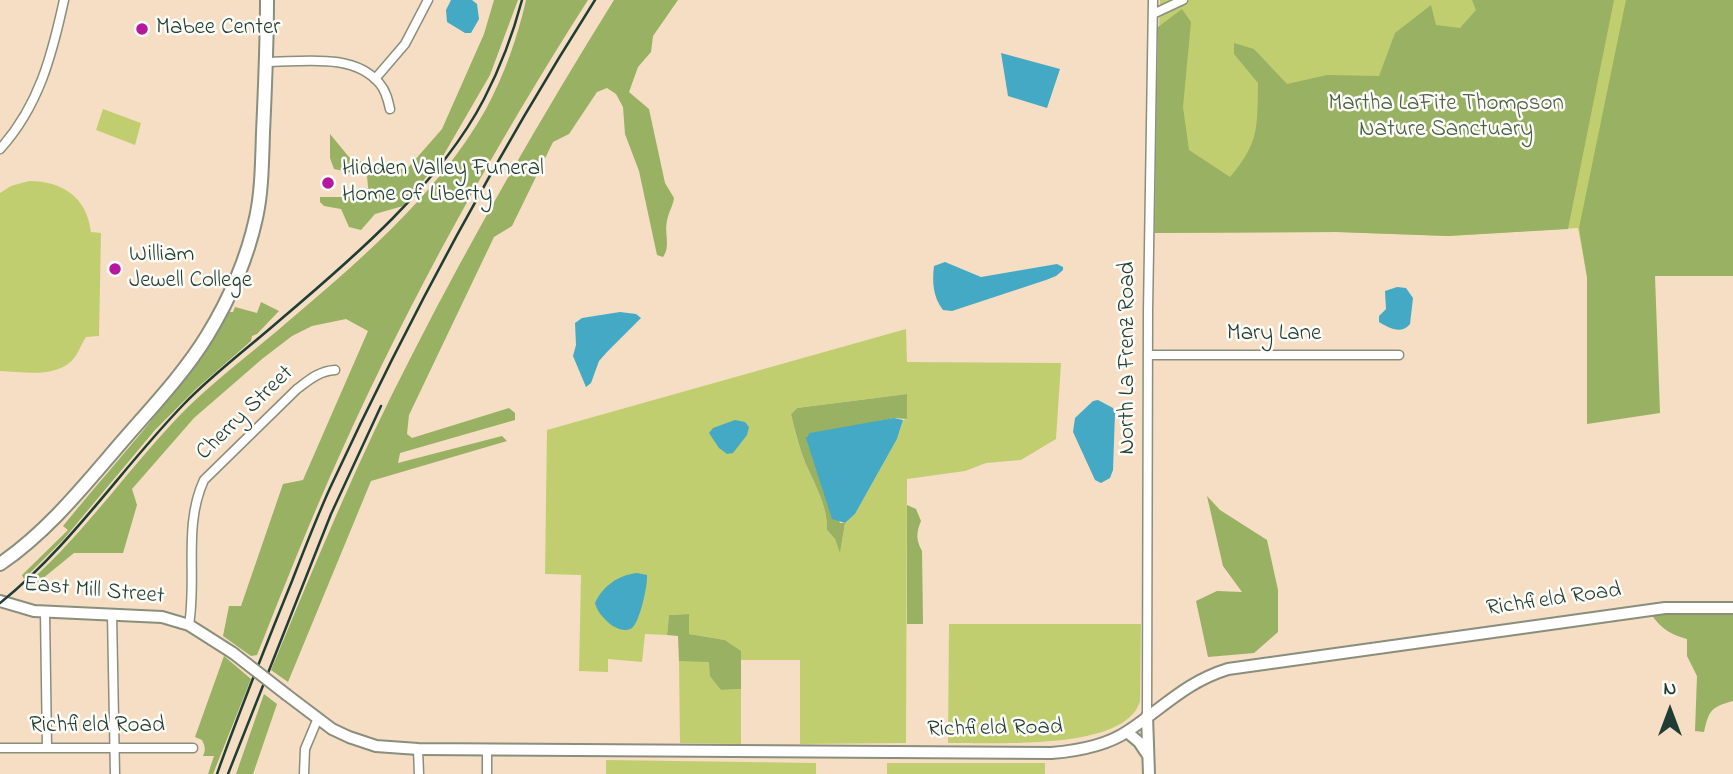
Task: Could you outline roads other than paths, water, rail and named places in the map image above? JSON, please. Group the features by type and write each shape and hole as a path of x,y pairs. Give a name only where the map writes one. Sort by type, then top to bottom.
{"main road":[{"path":"0,564 35,537 97,470 180,374 218,317 241,268 256,218 261,181 267,0"}],"street":[{"path":"0,149 22,122 38,93 50,61 64,0"},
{"path":"375,79 405,44 428,0"},
{"name":"North La Frenz Road","path":"1147,716 1153,0"},
{"path":"1153,14 1183,0"},
{"path":"266,62 340,62 353,66 375,79 384,91 390,109"},
{"name":"Mary Lane","path":"1149,355 1399,355"},
{"name":"Cherry Street","path":"189,625 192,607 193,516 197,494 204,480 297,389 313,376 326,370 335,370"},
{"name":"East Mill Street","path":"0,601 45,612 151,615 189,625 233,653 287,695"},
{"name":"Richfield Road","path":"287,695 332,729 376,746 418,749 1051,753 1094,746 1127,732 1199,680 1236,668 1665,607 1733,608"},
{"path":"45,612 47,748"},
{"path":"112,614 115,774"},
{"path":"1147,716 1149,774"},
{"path":"304,774 305,749 318,718"},
{"path":"1127,732 1139,742 1148,756"},
{"name":"Richfield Road","path":"0,748 193,748"},
{"path":"418,749 419,774"},
{"path":"487,749 487,774"}],"water":[{"path":"451,0 472,0 477,4 479,19 471,33 465,33 447,22 446,10"},
{"path":"1001,53 1060,69 1047,108 1008,96"},
{"path":"945,262 981,277 1057,264 1063,267 1063,270 1046,280 952,311 943,310 934,289 934,266"},
{"path":"1397,287 1406,288 1413,298 1410,324 1399,330 1379,322 1379,316 1386,309 1385,291"},
{"path":"620,312 636,314 641,318 599,361 591,383 586,387 573,356 576,345 575,323 582,318"},
{"path":"1098,400 1113,408 1115,413 1113,470 1110,478 1101,483 1095,480 1073,432 1075,418 1093,401"},
{"path":"894,418 903,420 897,439 855,514 845,523 832,519 806,438 810,433"},
{"path":"735,420 745,422 749,427 747,435 733,453 727,454 719,448 709,433 713,428"},
{"path":"637,573 647,575 641,611 632,628 626,630 615,627 604,618 595,603 602,591 612,582"}],"railway":[{"path":"0,603 50,557 195,393 365,246 419,190 444,161 484,99 506,51 522,0"},
{"path":"217,774 315,523 390,363 488,179 595,0"},
{"path":"228,774 331,514 381,406"}],"place":[{"name":"Mabee Center","path":"142,29"},
{"name":"Hidden Valley Funeral Home of Liberty","path":"328,183"},
{"name":"William Jewell College","path":"115,269"}],"park label":[{"name":"Martha LaFite Thompson Nature Sanctuary","path":"1446,118"}]}
